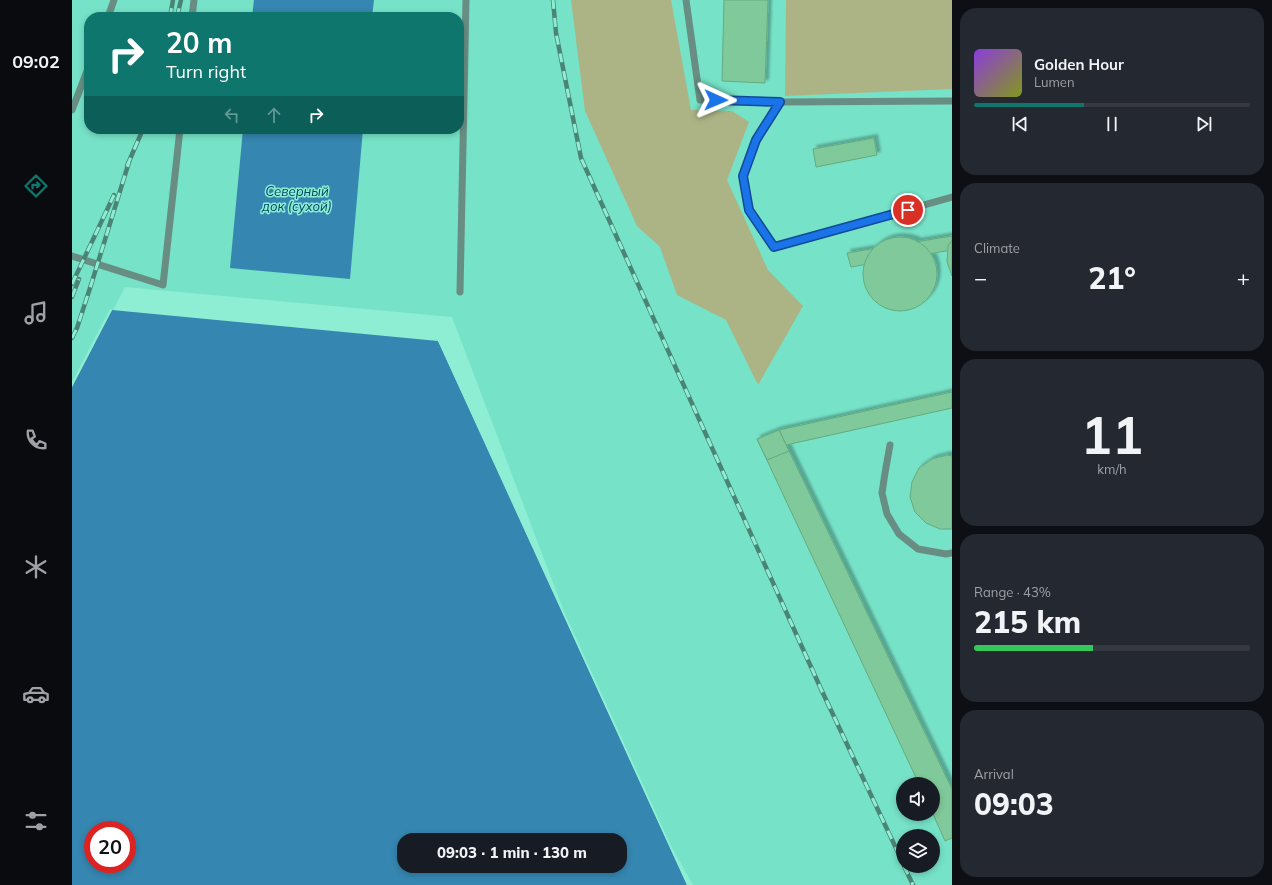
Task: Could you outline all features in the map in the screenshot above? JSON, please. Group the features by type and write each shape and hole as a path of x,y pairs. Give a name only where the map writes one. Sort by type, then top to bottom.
{"lane":[{"path":"110,12 114,0"},
{"path":"193,12 194,0"},
{"path":"464,97 466,0"},
{"path":"686,0 700,100 780,102 952,100"},
{"path":"72,110 84,79"},
{"path":"780,102 756,140 743,176 749,210 774,247 952,197"},
{"path":"72,256 163,285 179,134"},
{"path":"460,292 463,134"},
{"path":"890,445 884,473 882,494 886,514 899,534 918,549 946,554 952,553"}],"shaded area":[{"path":"72,0 952,0 952,885 693,885 671,846 565,614 452,317 125,287 72,392"},
{"path":"571,0 671,0 691,110 732,111 749,122 727,180 768,270 803,306 758,385 726,320 677,295 660,247 637,226 585,111"},
{"path":"786,0 952,0 952,89 785,96"}],"water":[{"path":"254,0 374,0 373,12 253,12"},
{"name":"Северный док (сухой)","path":"243,134 363,134 350,279 230,268"},
{"path":"112,310 438,341 687,885 72,885 72,387"}],"pier":[{"path":"110,309 112,310 72,387 72,382"},
{"path":"440,340 689,885 687,885 438,341"}],"building":[{"path":"724,0 768,0 765,83 722,81"},
{"path":"874,138 877,155 816,167 813,149"},
{"path":"952,236 952,250 851,267 847,253"},
{"path":"900,237 921,243 931,253 937,274 931,295 921,305 900,311 879,305 869,295 863,274 869,253 879,243"},
{"path":"952,240 952,276 947,262 948,246"},
{"path":"952,392 952,408 786,445 779,430"},
{"path":"779,430 952,789 952,838 945,841 936,821 940,821 940,777 916,777 757,439"},
{"path":"779,430 789,451 767,460 757,439"},
{"path":"947,455 952,456 952,529 940,529 926,523 915,512 910,497 912,482 919,468 932,459"}],"railway":[{"path":"171,12 173,0"},
{"path":"178,12 181,0"},
{"path":"553,0 556,33 581,158 821,689 896,848"},
{"path":"127,166 141,134"},
{"path":"72,338 77,328 91,285 129,162"},
{"path":"72,284 114,195"},
{"path":"72,297 79,279"},
{"path":"907,873 913,885"}],"route":[{"path":"716,100 780,102 756,140 743,176 749,210 774,247 908,210"}]}
